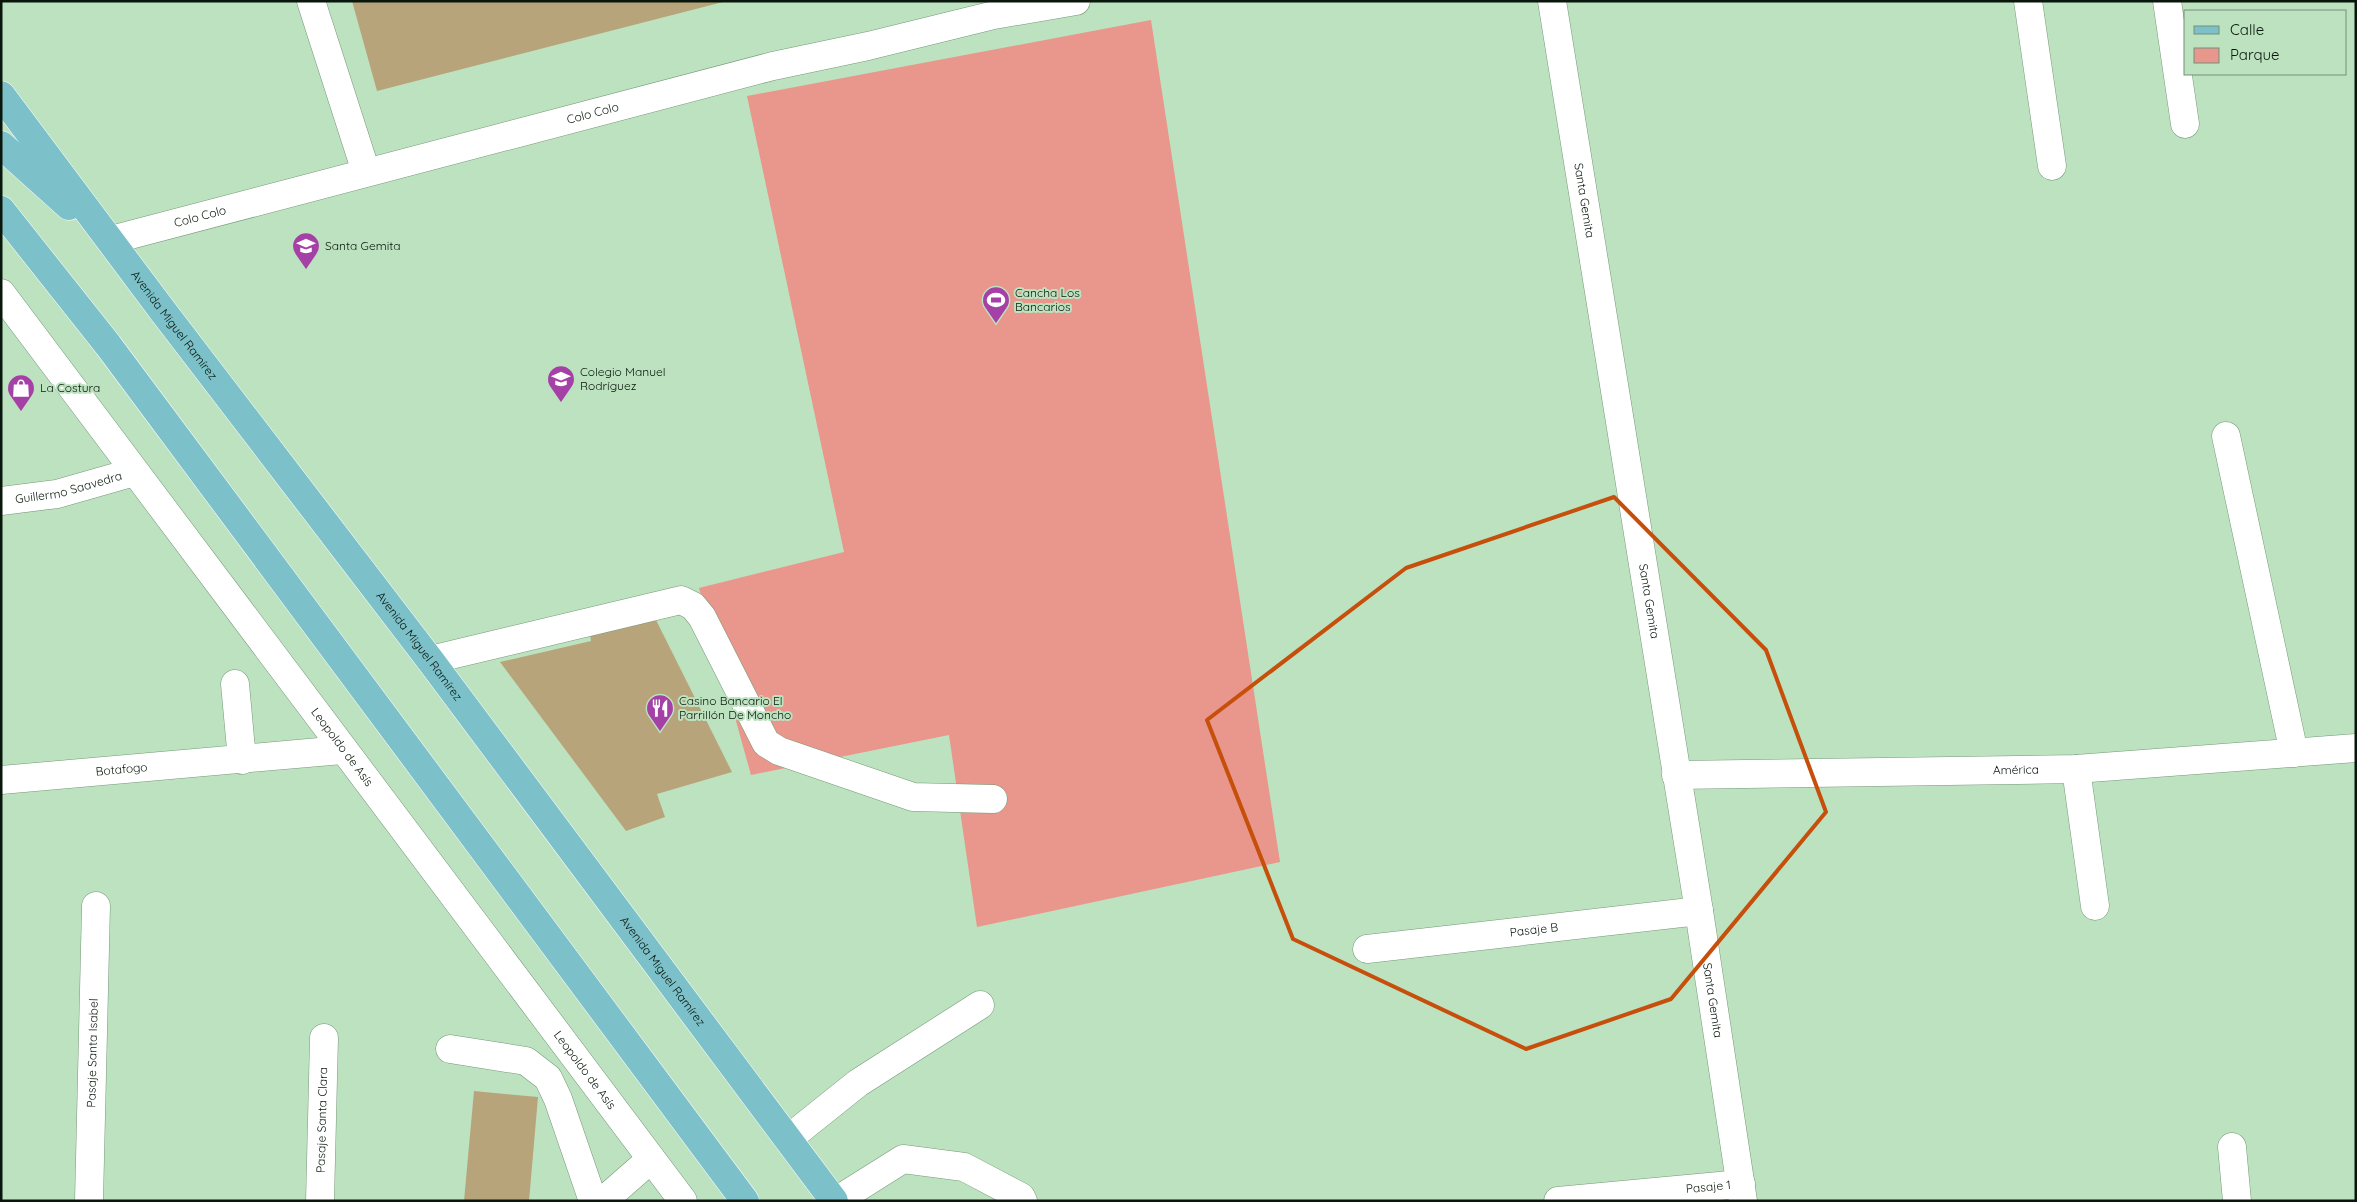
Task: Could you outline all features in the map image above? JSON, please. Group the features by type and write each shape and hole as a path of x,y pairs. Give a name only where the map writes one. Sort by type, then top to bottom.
{"main road":[{"name":"Avenida Miguel Ramírez","path":"1,95 162,310 430,660 835,1201"},
{"path":"1,145 111,240"},
{"path":"1,210 108,346 745,1201"}],"street":[{"path":"311,1 366,172"},
{"name":"Colo Colo","path":"111,240 773,66 868,46 994,15 1076,1"},
{"name":"Santa Gemita","path":"1552,1 1699,911 1742,1192"},
{"path":"2028,1 2052,166"},
{"path":"2167,1 2186,124"},
{"name":"Leopoldo de Asís","path":"5,305 134,472 683,1201"},
{"path":"2226,436 2294,753"},
{"name":"Guillermo Saavedra","path":"1,501 57,494 134,472"},
{"path":"430,660 682,600 693,606 702,617 766,742 779,751 913,796 993,798"},
{"path":"235,684 242,760"},
{"name":"América","path":"1676,775 2076,770 2356,748"},
{"name":"Botafogo","path":"1,780 342,750"},
{"path":"2076,770 2095,906"},
{"name":"Pasaje Santa Isabel","path":"89,1201 96,906"},
{"name":"Pasaje B","path":"1368,949 1699,911"},
{"path":"788,1138 858,1083 980,1005"},
{"name":"Pasaje Santa Clara","path":"320,1201 324,1038"},
{"path":"450,1049 526,1061 548,1078 558,1099 592,1201"},
{"path":"2232,1147 2237,1201"},
{"path":"603,1201 651,1159"},
{"path":"835,1201 903,1159 964,1167 1021,1197 1023,1201"},
{"name":"Pasaje 1","path":"1558,1201 1742,1192"}],"highlighted area":[{"path":"1614,497 1766,650 1826,812 1671,999 1526,1049 1293,939 1207,720 1406,568"}],"green space":[{"name":"Cancha Los Bancarios","path":"1151,20 1280,862 977,927 949,735 751,775 699,588 844,552 747,96"}],"building":[{"path":"352,1 723,1 723,2 377,91"},
{"path":"653,614 732,772 657,794 665,817 626,831 500,662 591,641 589,627"},
{"path":"474,1091 538,1097 529,1201 464,1201"}],"place":[{"name":"Santa Gemita","path":"306,270"},
{"name":"Cancha Los Bancarios","path":"996,324"},
{"name":"Colegio Manuel Rodríguez","path":"561,403"},
{"name":"La Costura","path":"21,412"},
{"name":"Casino Bancario El Parrillón De Moncho","path":"660,732"}]}
